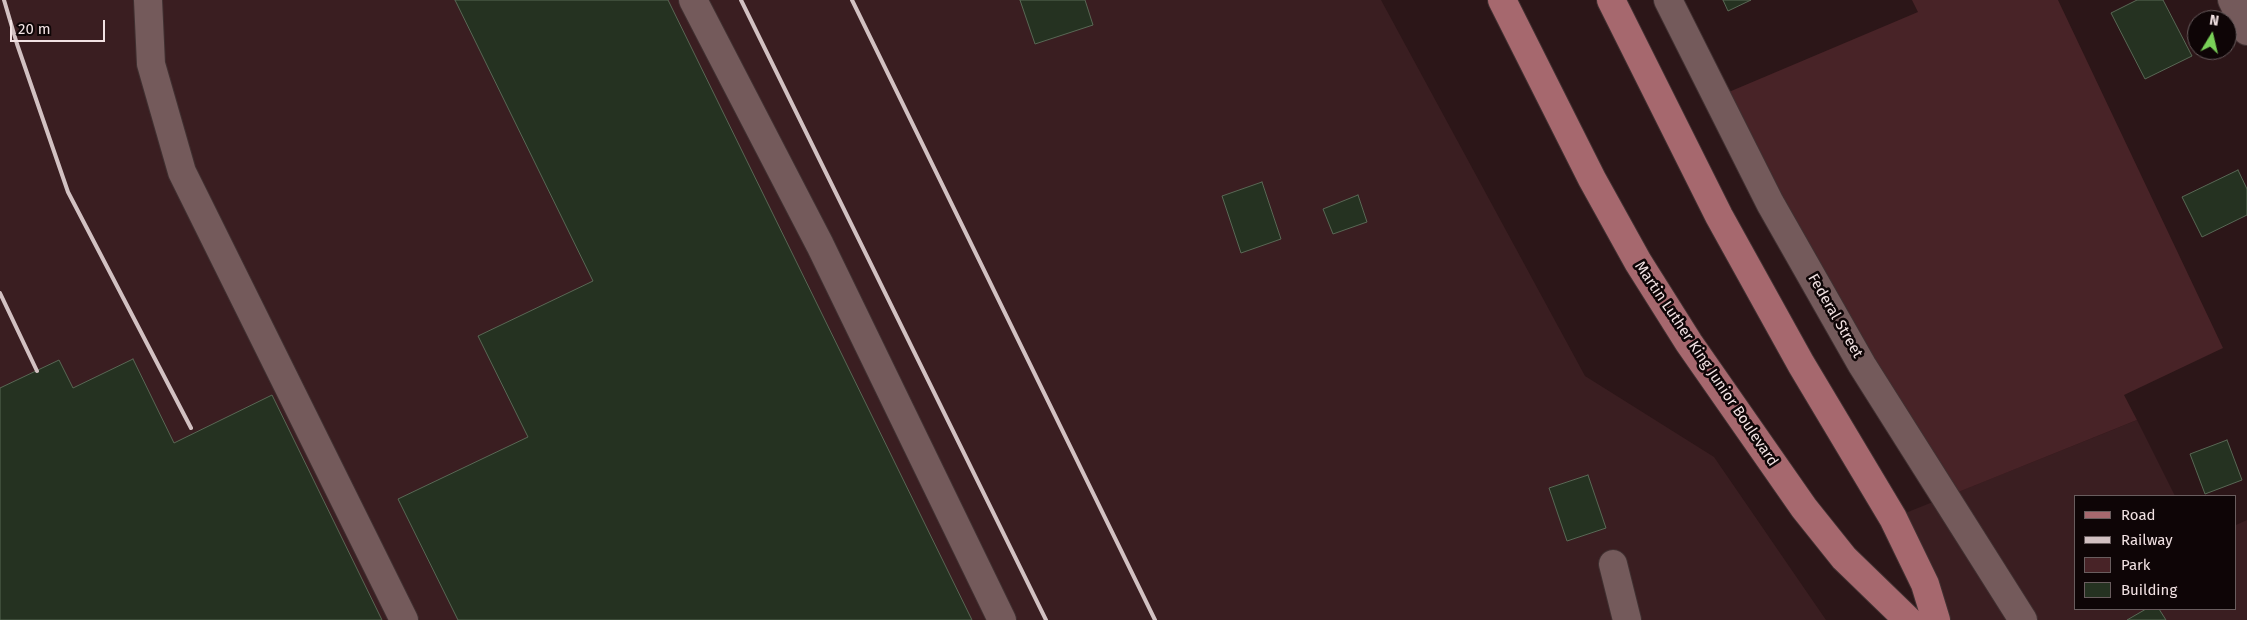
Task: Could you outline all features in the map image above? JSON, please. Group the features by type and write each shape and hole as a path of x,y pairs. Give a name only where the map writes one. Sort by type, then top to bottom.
{"main road":[{"name":"Martin Luther King Junior Boulevard","path":"1502,0 1592,179 1638,262 1689,343 1804,508 1844,558 1908,620"},
{"path":"1611,0 1719,216 1801,364 1894,518 1925,584 1936,620"}],"street":[{"path":"148,0 151,64 182,172 404,620"},
{"path":"693,0 820,244 1002,620"},
{"name":"Federal Street","path":"1668,0 1770,204 1858,356 2023,620"},
{"path":"2232,0 2247,31"},
{"path":"1613,564 1626,620"}],"shaded area":[{"path":"0,0 1381,0 1585,376 1714,457 1826,620 0,620"},
{"path":"2137,420 2174,495 2074,495 2074,610 2237,610 2237,525 2247,520 2247,620 1936,620 1893,518"}],"green space":[{"path":"1912,0 2058,0 2223,348 2124,395 2137,420 1946,497 1717,97 1918,12"}],"building":[{"path":"455,0 668,0 972,620 458,620 398,499 528,437 478,336 593,281"},
{"path":"1020,0 1085,0 1093,25 1035,44"},
{"path":"1723,0 1751,0 1728,11"},
{"path":"2137,0 2163,0 2187,46 2187,58 2145,79 2111,13"},
{"path":"2238,170 2247,189 2247,215 2202,237 2182,197"},
{"path":"1262,182 1281,239 1241,253 1222,196"},
{"path":"1358,195 1367,222 1333,234 1323,209"},
{"path":"133,359 174,443 272,395 382,620 0,620 0,388 59,360 73,388"},
{"path":"2227,440 2242,480 2205,494 2190,454"},
{"path":"1588,475 1606,528 1567,541 1549,488"},
{"path":"2144,610 2160,610 2166,620 2127,620"}],"railway":[{"path":"4,0 17,44 68,192 191,428"},
{"path":"741,0 1046,620"},
{"path":"852,0 1155,620"},
{"path":"0,293 37,371"}]}
